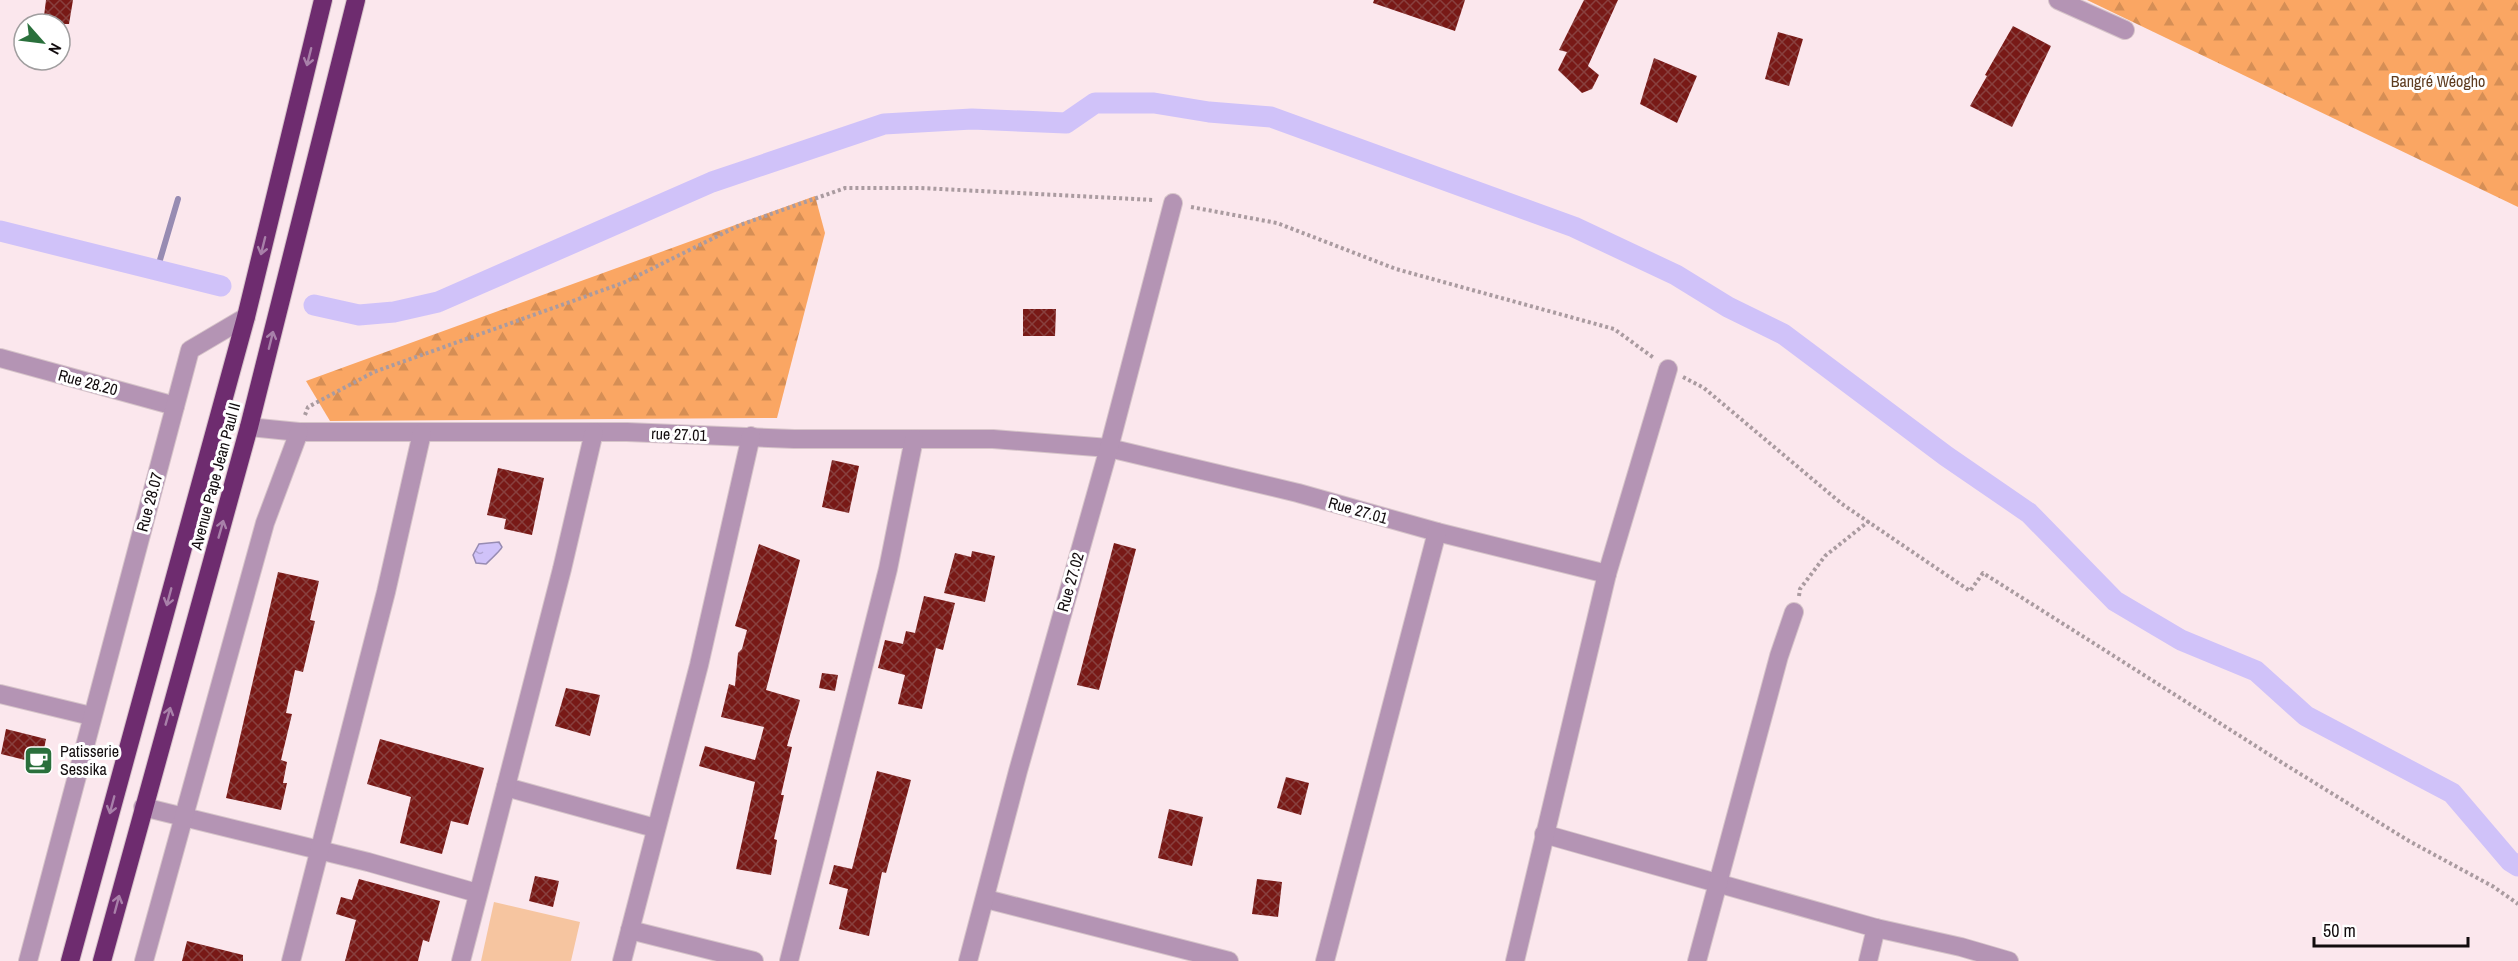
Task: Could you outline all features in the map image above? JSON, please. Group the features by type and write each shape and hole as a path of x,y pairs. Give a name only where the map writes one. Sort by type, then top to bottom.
{"highway":[{"name":"Avenue Pape Jean Paul II","path":"70,961 246,317 323,0"},
{"name":"Avenue Pape Jean Paul II","path":"102,961 249,427 357,0"}],"street":[{"path":"2058,0 2125,30"},
{"name":"Rue 27.02","path":"968,961 1018,771 1109,448 1173,203"},
{"name":"Rue 28.07","path":"27,961 189,351 246,317"},
{"name":"Rue 28.20","path":"0,358 175,406"},
{"path":"1515,961 1607,574 1668,369"},
{"name":"rue 27.01","path":"249,427 299,432 594,432 794,439 1014,440 1109,448"},
{"path":"144,961 265,523 299,432"},
{"path":"461,961 594,432"},
{"path":"291,961 386,592 422,433"},
{"path":"622,961 705,642 751,436"},
{"path":"789,961 888,568 914,439"},
{"name":"Rue 27.01","path":"1109,448 1298,493 1437,532 1607,574"},
{"path":"1325,961 1437,532"},
{"path":"1697,961 1779,656 1794,612"},
{"path":"0,694 91,716"},
{"path":"506,788 656,828"},
{"path":"143,807 320,850 477,893"},
{"path":"1544,834 1876,928 1961,947 2009,961"},
{"path":"986,899 1157,952 1229,961"},
{"path":"1868,961 1876,928"},
{"path":"630,930 754,961"}],"path":[{"path":"299,432 308,407 374,372 622,283 740,225 845,188 921,188 1149,199 1277,223 1396,269 1614,329 1668,369 1704,388 1842,504 1970,591 1983,573 2281,762 2409,841 2494,887 2518,904"},
{"path":"1794,612 1800,589 1825,556 1869,521"}],"green space":[{"name":"Bangré Wéogho","path":"2087,0 2518,0 2518,207"},
{"path":"815,196 825,233 777,418 330,421 306,381"}],"shaded area":[{"path":"494,902 580,922 571,961 481,961"}],"water":[{"path":"499,542 502,547 486,564 476,563 473,555 479,544"}],"building":[{"path":"46,0 73,0 71,12 44,12"},
{"path":"1374,0 1465,0 1455,31 1373,3"},
{"path":"1584,0 1618,0 1588,66 1599,75 1592,89 1582,93 1558,70 1567,52 1559,50"},
{"path":"2013,26 2051,46 2012,127 1970,106"},
{"path":"1778,32 1803,39 1789,86 1765,79"},
{"path":"1654,58 1697,76 1677,123 1640,104"},
{"path":"1023,309 1056,309 1055,336 1023,336"},
{"path":"832,460 859,466 849,513 822,507"},
{"path":"498,468 544,478 532,535 504,529 506,519 487,515"},
{"path":"1114,543 1136,549 1099,690 1077,685"},
{"path":"759,544 800,560 766,690 800,700 787,746 792,747 781,795 784,795 774,839 777,840 771,875 736,869 755,782 699,766 705,746 755,760 764,727 721,717 729,684 735,686 738,653 742,649 747,630 735,626"},
{"path":"972,551 995,556 985,602 944,593 955,553 971,557"},
{"path":"278,572 319,581 310,620 315,621 303,672 295,670 286,713 292,714 281,760 287,762 283,783 287,783 281,810 226,798"},
{"path":"924,596 955,603 943,650 936,648 922,709 898,704 905,675 878,668 885,640 903,644 906,631 915,633"},
{"path":"822,673 838,675 835,691 819,688"},
{"path":"566,688 600,695 590,736 555,726"},
{"path":"6,729 46,739 41,764 1,754"},
{"path":"380,739 484,768 468,825 451,821 442,854 400,843 411,797 367,784"},
{"path":"877,771 911,780 886,873 882,872 869,936 839,929 848,889 829,884 834,865 852,869"},
{"path":"1286,777 1309,783 1301,815 1277,808"},
{"path":"1169,809 1203,817 1192,866 1158,858"},
{"path":"535,876 559,881 553,907 529,901"},
{"path":"359,879 440,901 429,942 423,940 418,961 345,961 356,920 336,914 341,897 352,900"},
{"path":"1257,879 1282,882 1278,917 1252,914"},
{"path":"187,941 243,955 243,961 182,961"}],"waterway":[{"path":"314,305 359,315 394,312 438,302 712,182 884,124 972,119 1066,123 1095,103 1154,103 1209,112 1271,117 1574,227 1676,275 1728,307 1783,334 1946,456 2029,513 2115,601 2181,640 2256,671 2306,716 2452,793 2510,861 2518,866"},
{"path":"157,270 178,199"},
{"path":"0,231 221,286"}],"place":[{"name":"Patisserie Sessika","path":"39,760"}]}
